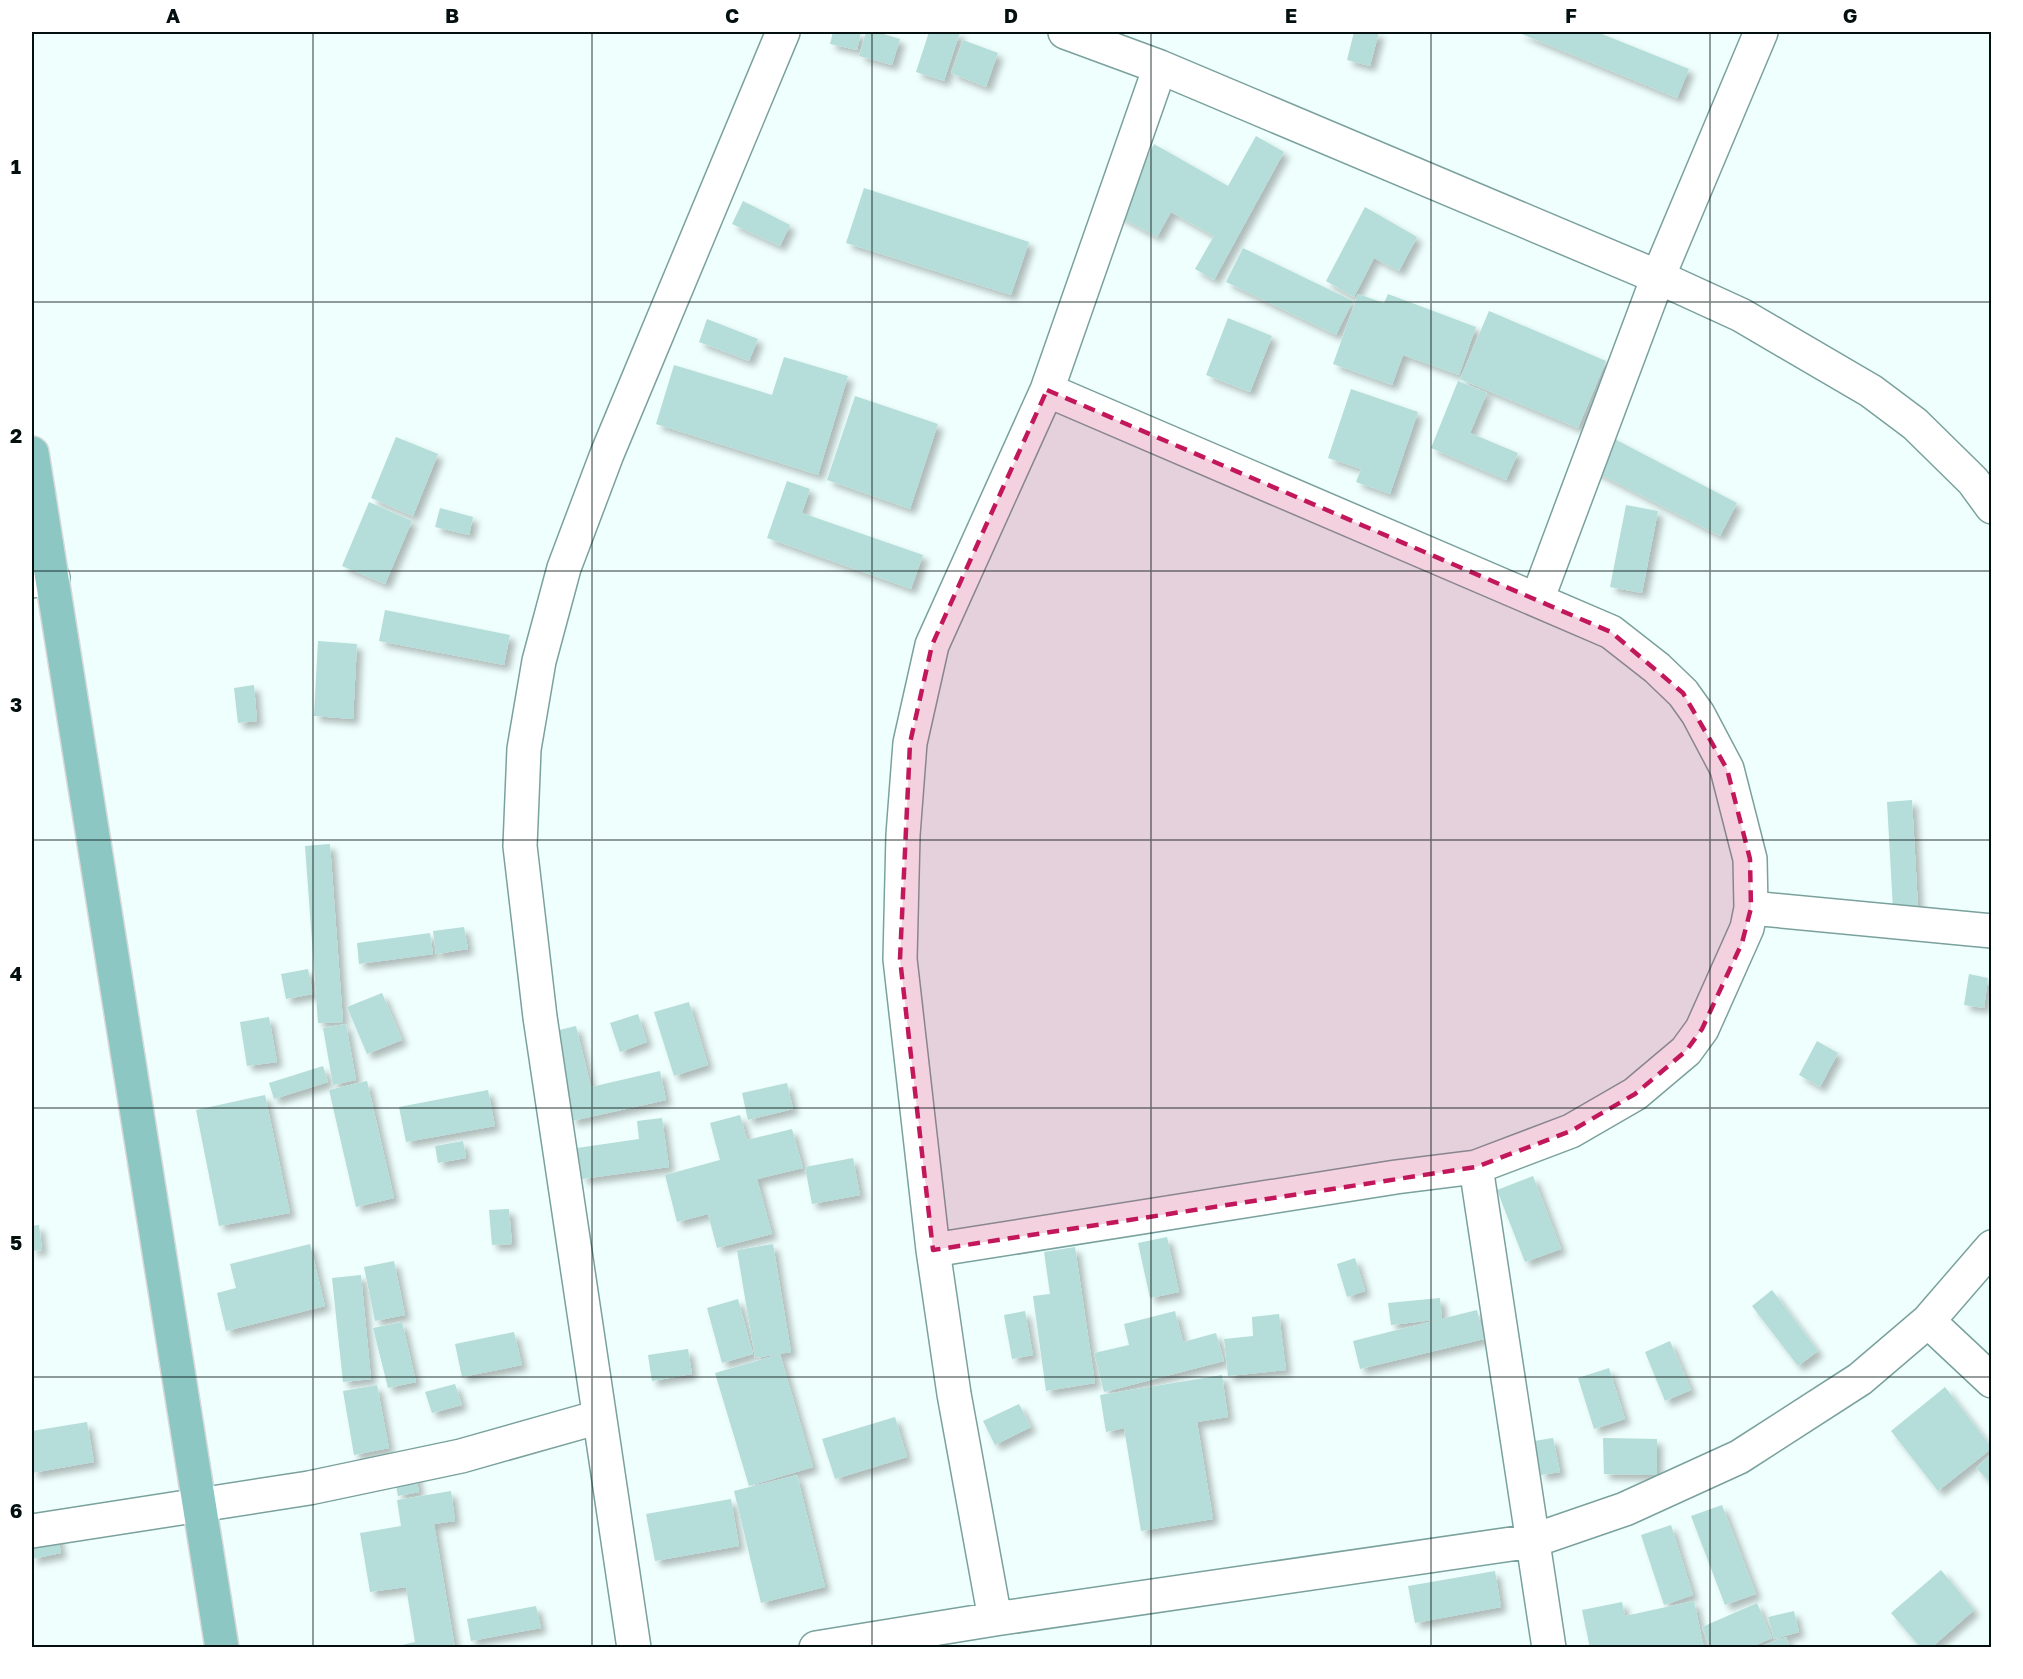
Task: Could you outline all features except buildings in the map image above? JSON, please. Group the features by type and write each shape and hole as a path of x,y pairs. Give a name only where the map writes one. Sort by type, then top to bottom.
{"main road":[{"path":"32,453 42,579 222,1647"}],"street":[{"path":"634,1647 540,1017 520,846 524,749 539,661 564,568 607,454 783,32"},
{"path":"1065,32 1160,67 1658,277 1741,315 1871,391 1915,424 1973,481 1992,507"},
{"path":"1537,600 1658,277 1761,32"},
{"path":"995,1619 954,1394 933,1250 900,959 903,835 910,743 932,645 1047,390 1160,67"},
{"path":"933,1250 1396,1177 1476,1167 1571,1131 1635,1095 1686,1051 1702,1029 1742,943 1751,908 1750,859 1727,769 1698,714 1683,693 1657,668 1611,632 1047,390"},
{"path":"1751,908 1992,931"},
{"path":"1476,1167 1549,1647"},
{"path":"816,1647 1532,1541 1625,1509 1739,1457 1860,1379 1928,1321 1992,1247"},
{"path":"1928,1321 1992,1381"},
{"path":"32,1531 309,1488 461,1456 599,1417"}],"highlighted area":[{"path":"1047,390 1611,632 1683,693 1727,769 1750,859 1751,908 1742,943 1702,1029 1686,1051 1635,1094 1571,1131 1476,1167 933,1250 900,959 910,743 932,645"}]}
